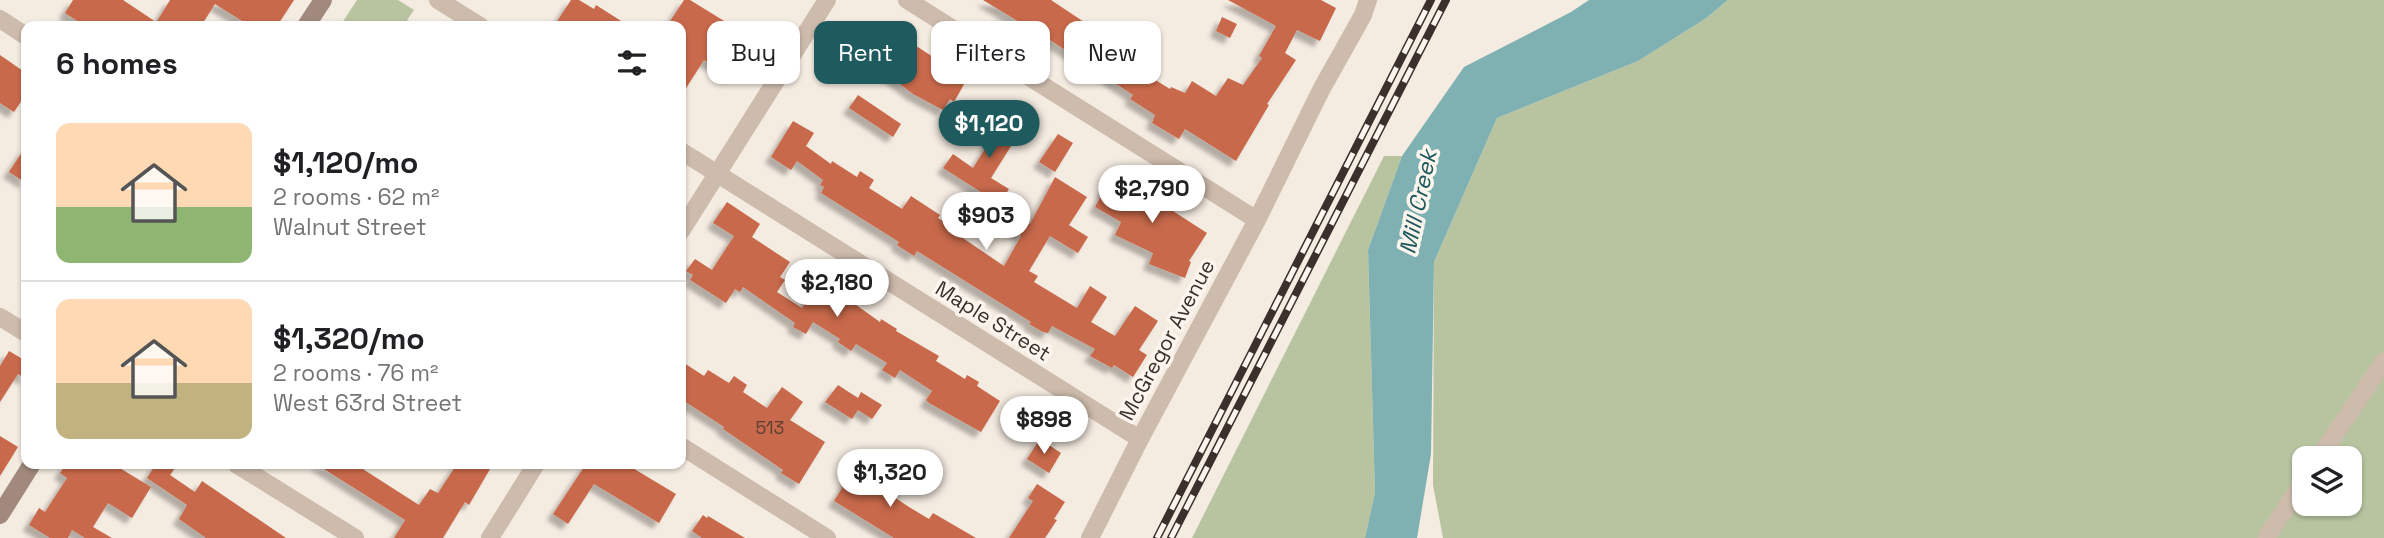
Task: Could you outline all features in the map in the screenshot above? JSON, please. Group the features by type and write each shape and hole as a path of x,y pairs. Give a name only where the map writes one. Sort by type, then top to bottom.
{"main road":[{"path":"309,21 323,0"},
{"path":"0,515 29,469"}],"street":[{"path":"438,0 472,21"},
{"path":"686,223 827,0"},
{"path":"907,0 1257,220"},
{"name":"McGregor Avenue","path":"1090,538 1257,220 1321,90 1363,15 1368,0"},
{"path":"0,19 21,33"},
{"name":"Maple Street","path":"686,154 1140,439"},
{"path":"0,317 21,330"},
{"path":"2327,446 2384,361"},
{"path":"686,449 827,538"},
{"path":"244,469 355,538"},
{"path":"490,538 533,469"},
{"path":"2266,538 2292,499"}],"green space":[{"path":"357,0 398,0 414,10 409,21 343,21"},
{"path":"1728,0 2384,0 2384,538 1443,538 1433,485 1434,262 1497,118 1638,61 1705,19"},
{"path":"1384,156 1402,156 1368,250 1375,492 1365,538 1192,538"}],"water":[{"name":"Mill Creek","path":"1589,0 1728,0 1705,19 1638,61 1497,118 1434,262 1431,454 1417,538 1365,538 1375,492 1368,250 1402,156 1464,67"}],"building":[{"path":"73,0 123,0 154,21 77,21 65,13"},
{"path":"170,0 294,0 280,21 242,21 215,4 204,21 157,21"},
{"path":"571,0 579,0 594,9 596,5 621,21 557,21"},
{"path":"684,0 690,0 724,21 707,21 707,62 704,60 686,88 686,21 670,21"},
{"path":"983,0 1051,0 1082,21 1064,21 1064,49 1050,40 1050,21 1018,21"},
{"path":"1228,0 1321,0 1336,8 1320,41 1297,30 1285,53 1296,60 1267,104 1269,105 1236,161 1185,129 1179,139 1152,123 1155,115 1130,99 1133,95 1116,84 1161,83 1185,93 1192,81 1216,96 1228,78 1243,85 1262,58 1259,56 1276,26"},
{"path":"1222,17 1237,24 1230,38 1216,31"},
{"path":"917,47 931,56 931,84 964,84 954,102 950,99 943,110 900,84 917,84"},
{"path":"0,55 21,70 21,102 14,112 0,103"},
{"path":"858,95 901,124 893,137 849,108"},
{"path":"1009,111 1026,122 991,178 1009,189 1000,204 943,168 953,154 973,168"},
{"path":"793,121 814,133 806,146 831,164 832,161 857,177 860,171 874,180 869,188 902,209 911,196 940,215 938,218 956,229 954,232 1004,266 1021,236 988,216 996,203 1030,224 1055,177 1087,197 1069,225 1088,237 1078,253 1050,236 1029,271 1038,276 1034,282 1077,308 1090,286 1107,297 1091,322 1115,336 1135,306 1158,321 1139,350 1147,355 1133,377 1114,365 1112,368 1090,356 1095,349 1052,326 1048,333 1043,332 917,251 914,256 897,245 899,242 821,193 824,187 820,185 823,180 797,161 791,170 771,157"},
{"path":"1058,134 1073,143 1055,172 1039,162"},
{"path":"21,154 21,180 9,172"},
{"path":"1114,176 1136,187 1139,182 1163,197 1159,202 1207,233 1189,261 1191,262 1185,278 1149,264 1153,253 1115,235 1121,222 1095,207"},
{"path":"727,202 760,224 752,237 790,262 780,277 785,280 777,292 802,308 818,282 939,356 936,361 965,379 967,375 979,382 977,386 1000,401 981,432 929,403 926,400 932,391 900,370 895,378 882,370 887,363 856,344 851,351 838,342 840,339 813,322 806,334 793,327 795,323 743,287 740,292 735,289 726,303 690,280 693,275 686,271 695,259 712,270 734,236 713,223"},
{"path":"9,351 21,358 21,376 18,374 0,402 0,366"},
{"path":"686,364 704,376 708,370 729,383 734,376 747,385 743,392 767,408 782,387 803,402 790,420 825,442 799,484 723,429 724,427 686,402"},
{"path":"838,385 858,398 861,392 882,405 872,419 858,410 852,419 825,402"},
{"path":"0,436 18,447 0,476"},
{"path":"1040,439 1061,453 1049,473 1027,459"},
{"path":"919,449 935,459 927,471 911,462"},
{"path":"858,462 887,481 882,489 909,507 929,519 933,513 976,538 894,538 834,501"},
{"path":"63,469 121,469 151,487 132,518 108,503 93,527 112,538 85,538 72,530 68,538 50,538 29,525 39,508 45,512 67,478 60,473"},
{"path":"153,469 174,469 170,475 195,492 202,481 286,538 206,538 179,519 187,505 147,478"},
{"path":"324,469 363,469 419,505 430,489 438,493 454,469 490,469 469,505 465,502 443,538 394,538 405,520"},
{"path":"583,469 634,469 676,494 659,523 594,484 568,524 553,514"},
{"path":"1037,484 1065,502 1054,519 1057,520 1045,538 1009,538 1033,501 1028,498"},
{"path":"703,515 745,538 702,538 692,531"}],"railway":[{"path":"1157,538 1431,0"},
{"path":"1171,538 1446,0"}]}
